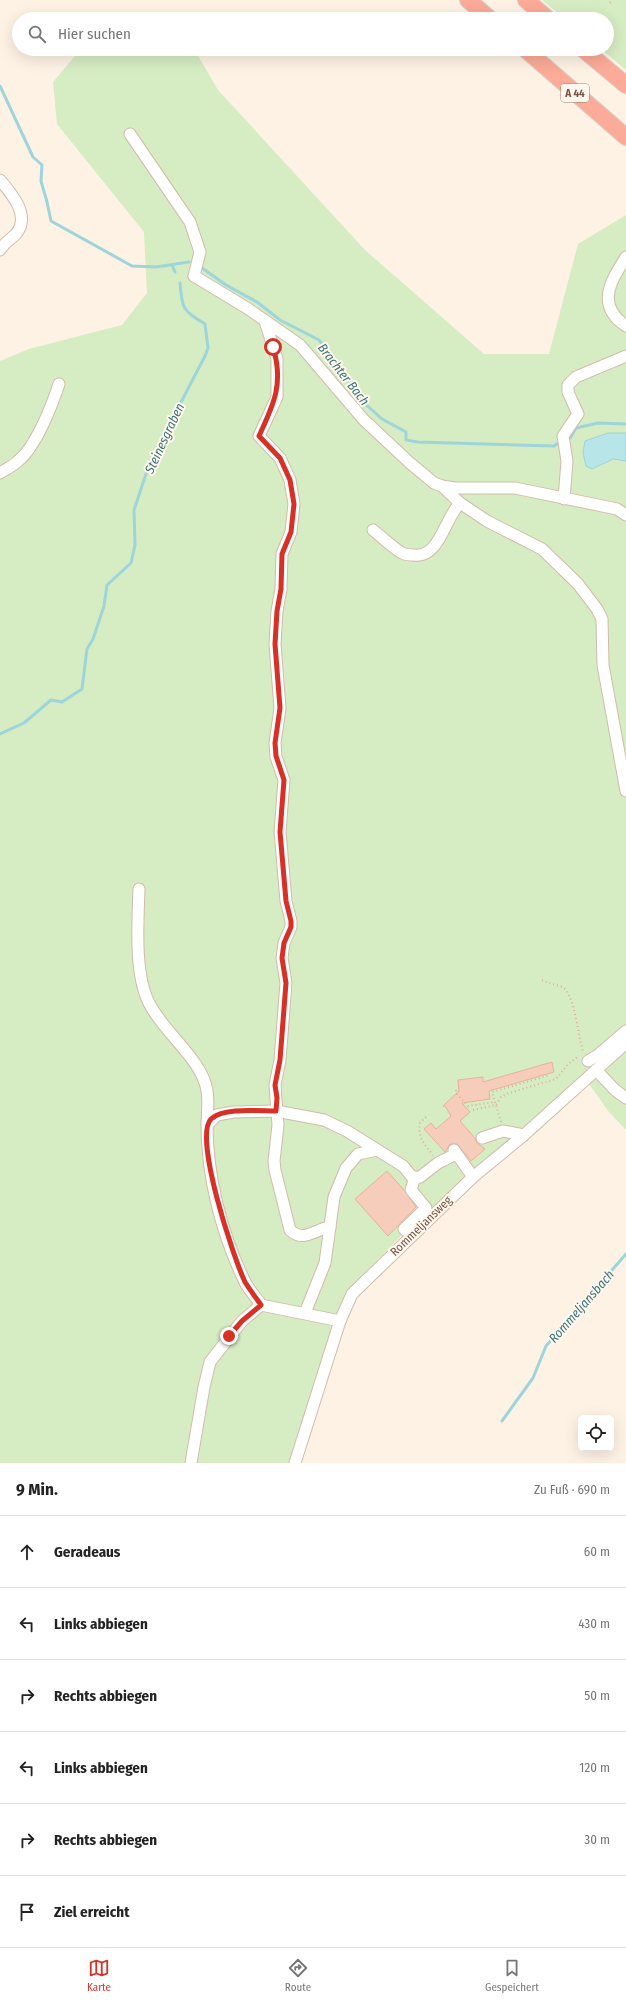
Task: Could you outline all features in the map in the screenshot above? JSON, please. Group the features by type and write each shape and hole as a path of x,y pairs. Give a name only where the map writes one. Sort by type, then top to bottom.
{"highway":[{"path":"468,0 482,12"},
{"path":"526,0 540,12"},
{"name":"A 44","path":"533,56 626,137"},
{"path":"591,56 626,85"}],"street":[{"path":"130,134 190,222 200,252 194,276 300,345 364,420 434,483 442,486 515,488 617,509 626,515"},
{"path":"0,180 20,209 21,217 19,229 0,250"},
{"path":"626,257 611,281 608,301 611,312 626,326"},
{"path":"265,321 277,359 276,397 259,436 280,458 290,480 294,504 291,532 282,554 281,589 277,611 275,644 280,708 275,743 276,756 284,780 280,832 286,901 291,921 291,927 284,943 282,958 286,983 280,1060 275,1085 278,1125 275,1170 290,1230 295,1234 308,1236 330,1227"},
{"path":"564,499 566,452 563,437 578,414 567,389 571,380 626,356"},
{"path":"0,473 19,461 26,453 50,410 59,384"},
{"path":"442,486 460,503 488,521 542,549 578,584 597,609 602,619 603,665 626,791"},
{"path":"373,530 404,554 423,555 430,552 435,546 447,521 460,503"},
{"path":"139,889 137,934 142,980 148,1002 200,1071 207,1091 207,1147 216,1195 224,1226 246,1283 261,1305 340,1321"},
{"path":"588,1061 598,1055 626,1031"},
{"name":"Rommeljansweg","path":"295,1463 340,1321 352,1294 473,1177 524,1135 626,1043"},
{"path":"596,1070 615,1090 626,1098"},
{"path":"207,1125 211,1119 224,1113 276,1111 324,1120 347,1131 403,1166 415,1178"},
{"path":"482,1138 503,1131 524,1135"},
{"path":"305,1313 325,1263 334,1197 346,1168 358,1154 377,1150"},
{"path":"415,1178 420,1177 455,1152 473,1177"},
{"path":"412,1235 404,1229 426,1208 411,1190 415,1178"},
{"path":"191,1463 204,1387 210,1362 242,1321 261,1305"}],"path":[{"path":"473,1110 495,1103 501,1097 510,1093 556,1079 576,1057 585,1058 576,1025 574,1006 568,994 563,988 551,985 542,980"},
{"path":"503,1131 492,1092 550,1075"},
{"path":"456,1090 457,1094 468,1106 495,1103"},
{"path":"426,1117 420,1123 419,1134 425,1146 438,1163"}],"green space":[{"path":"542,0 626,0 626,70 609,56 614,56 614,12 557,12"},
{"path":"75,56 198,56 218,90 365,250 484,354 549,354 578,244 626,215 626,1130 609,1112 584,1077 479,1165 403,1234 346,1292 291,1463 0,1463 0,361 29,349 122,325 147,293 144,232 57,124 53,82"}],"water":[{"path":"608,433 626,433 626,461 613,459 592,469 586,466 583,453 585,441"}],"building":[{"path":"552,1062 554,1072 489,1091 490,1099 462,1103 470,1112 460,1121 475,1138 477,1143 485,1149 471,1161 457,1144 450,1144 445,1152 424,1129 431,1123 436,1129 451,1116 445,1106 443,1106 459,1091 458,1080 483,1077 483,1082"},
{"path":"387,1171 404,1190 416,1207 388,1236 355,1199"}],"waterway":[{"name":"Brachter Bach","path":"0,86 33,157 42,165 41,181 51,221 132,266 156,267 189,262"},
{"name":"Steinesgraben","path":"172,265 175,272"},
{"name":"Brachter Bach","path":"202,268 226,285 257,302 280,320 319,340 340,366 362,401 382,419 406,432 406,440 418,442 554,446 561,441"},
{"name":"Steinesgraben","path":"0,734 24,723 51,700 62,702 82,689 87,649 93,639 104,606 107,585 131,563 135,545 134,510 150,462 208,348 205,324 188,312 185,308 180,283"},
{"name":"Brachter Bach","path":"566,439 570,438 576,428 598,423 626,424"},
{"name":"Rommeljansbach","path":"502,1421 533,1378 546,1346 626,1254"}],"route":[{"path":"229,1336 242,1321 261,1305 246,1283 224,1226 216,1195 207,1147 207,1125 211,1119 224,1113 276,1111 277,1098 275,1085 280,1060 286,983 286,971 282,958 284,943 291,927 286,901 281,856 280,832 284,780 276,756 275,743 280,708 280,692 275,644 277,611 281,589 281,561 294,519 294,496 290,480 280,458 275,451 259,436 276,397 277,359 273,347"}]}
